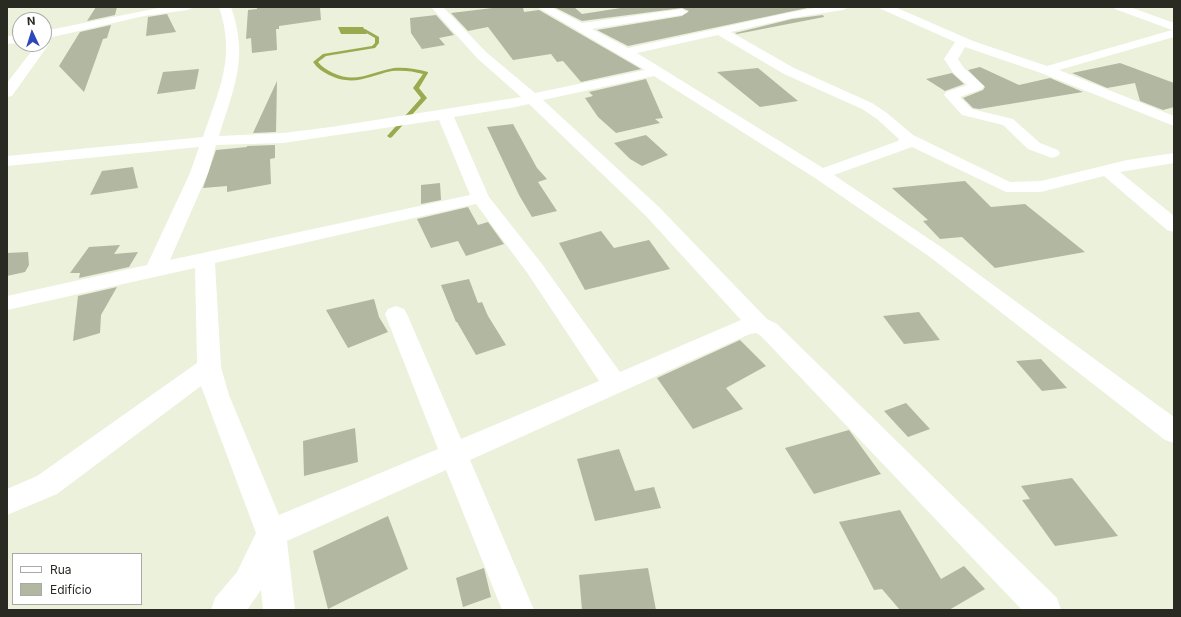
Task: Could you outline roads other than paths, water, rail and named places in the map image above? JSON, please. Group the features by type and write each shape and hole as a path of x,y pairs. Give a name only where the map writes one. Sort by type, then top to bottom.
{"street":[{"path":"52,37 144,13 188,7"},
{"path":"155,270 199,173 234,62 234,42 225,7"},
{"path":"437,7 457,31 532,98 652,211 759,325 769,330 1045,610"},
{"path":"543,7 658,71 821,174 937,253 1174,432"},
{"path":"626,52 792,15 844,7"},
{"path":"885,7 962,41 1046,70 1174,121"},
{"path":"1119,7 1174,27"},
{"path":"581,27 683,9 698,23 789,71 867,106 882,116 906,138 1006,187 1019,189 1039,187 1131,164 1174,158"},
{"path":"1046,70 1174,33"},
{"path":"962,41 951,60 959,71 977,86 951,95 967,112 1008,122 1034,146 1052,153"},
{"path":"7,93 36,52"},
{"path":"7,161 208,141 283,138 331,132 516,103 532,98 658,71"},
{"path":"445,115 480,198 535,269 615,385"},
{"path":"821,174 906,144 906,138"},
{"path":"1107,170 1174,226"},
{"path":"7,303 480,198"},
{"path":"205,259 209,367 216,394 271,533 279,610"},
{"path":"396,314 518,610"},
{"path":"227,610 248,583 271,533 615,385 746,326 759,325"},
{"path":"7,502 47,484 209,367"}],"waterway":[{"path":"365,30 377,37 377,43 373,47 325,55 315,62 319,67 337,77 352,80 396,69 426,73 416,88 424,98 390,136"}]}
